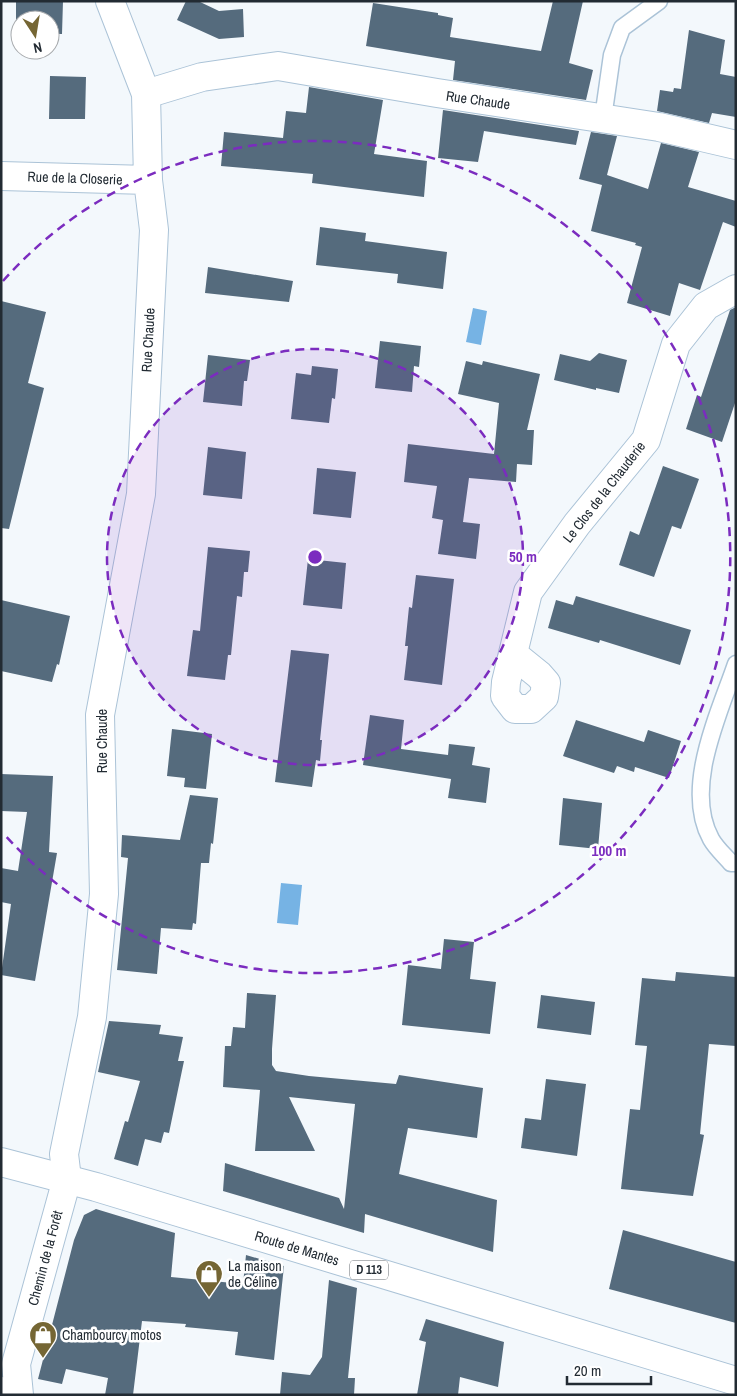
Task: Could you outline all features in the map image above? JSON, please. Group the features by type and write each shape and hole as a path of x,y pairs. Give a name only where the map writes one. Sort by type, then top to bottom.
{"street":[{"path":"110,1 146,94"},
{"name":"Rue Chaude","path":"67,1180 64,1154 92,1017 104,894 100,715 141,494 154,230 148,180 146,94 202,77 278,66 437,93 659,126 736,145"},
{"name":"Rue de la Closerie","path":"1,176 148,180"},
{"name":"Le Clos de la Chauderie","path":"513,654 528,592 577,524 646,440 676,344 706,306 736,289"},
{"name":"Route de Mantes","path":"1,1162 67,1180 736,1380"},
{"name":"Chemin de la Forêt","path":"19,1395 16,1364 67,1180"},
{"path":"1,1390 12,1395"}],"lane":[{"path":"603,118 612,55 622,28 659,1"},
{"path":"736,664 706,753 701,785 703,818 711,840 731,863 736,864"}],"water":[{"path":"473,308 487,311 481,345 466,342"},
{"path":"281,883 302,885 298,925 277,923"}],"building":[{"path":"16,1 63,1 62,34 60,34 60,10 16,10"},
{"path":"186,1 198,1 219,11 243,9 244,37 219,39 177,20"},
{"path":"553,1 583,1 569,63 593,70 586,100 453,80 455,61 366,46 373,3 438,13 438,15 453,18 450,37 541,51"},
{"path":"689,30 725,40 720,74 736,77 736,117 712,113 709,123 657,111 660,90 673,92 674,88 681,89"},
{"path":"50,76 86,77 85,119 49,119"},
{"path":"309,87 383,100 374,154 427,161 424,197 312,183 313,174 221,166 224,132 283,138 286,111 306,113"},
{"path":"443,110 579,131 576,145 484,131 478,162 438,158"},
{"path":"591,132 617,136 607,175 648,189 661,143 699,152 688,187 736,201 736,227 723,222 700,290 679,283 670,316 627,303 642,247 635,245 636,243 591,231 602,185 579,179"},
{"path":"320,227 366,233 365,241 447,252 443,289 397,283 398,274 316,265"},
{"path":"208,267 293,281 289,302 205,293"},
{"path":"1,301 46,312 28,383 44,388 9,529 1,528"},
{"path":"736,307 736,400 722,442 686,429 697,395 701,397 730,310"},
{"path":"380,341 421,346 419,367 414,366 412,392 375,388"},
{"path":"599,353 627,360 619,393 596,388 596,390 554,380 560,354 590,361"},
{"path":"208,355 250,360 247,381 244,381 242,406 203,402"},
{"path":"466,361 482,365 483,361 540,374 527,430 534,430 532,465 517,464 516,482 469,478 463,522 480,524 476,559 438,554 443,520 432,518 437,486 404,482 408,444 494,454 499,403 458,394"},
{"path":"312,366 338,369 335,399 332,398 329,423 291,419 296,373 311,375"},
{"path":"208,447 246,452 242,499 203,495"},
{"path":"663,466 699,479 681,529 672,526 654,577 619,565 630,531 639,535"},
{"path":"317,468 356,472 351,518 313,514"},
{"path":"208,547 250,551 248,572 244,572 242,597 237,596 231,655 228,655 225,680 187,676 193,630 200,631"},
{"path":"308,559 346,563 342,609 303,605"},
{"path":"416,575 454,579 442,685 404,680 408,646 405,646 409,607 412,608"},
{"path":"576,596 691,630 680,665 600,640 599,643 548,628 556,600 573,605"},
{"path":"1,600 70,616 59,665 57,664 52,682 1,671"},
{"path":"291,650 329,654 320,740 322,740 320,761 316,760 312,787 275,782"},
{"path":"370,715 404,720 401,749 448,755 449,744 475,747 472,765 490,768 486,803 448,798 451,779 363,765"},
{"path":"576,720 644,742 648,730 681,741 669,778 635,767 634,772 617,766 614,773 563,756"},
{"path":"172,729 212,734 206,789 184,787 185,778 167,776"},
{"path":"1,774 53,776 49,852 57,853 35,981 1,975 11,904 1,902 1,868 18,871 27,812 1,811"},
{"path":"190,795 218,798 209,863 201,863 196,924 193,923 192,930 161,928 157,974 117,970 128,858 121,857 122,835 180,840"},
{"path":"563,798 602,803 598,849 559,845"},
{"path":"444,939 474,942 470,979 496,982 490,1034 402,1025 408,965 441,969"},
{"path":"676,972 736,977 736,1046 709,1044 700,1134 704,1135 693,1196 621,1189 630,1109 640,1110 647,1046 635,1045 642,978 675,981"},
{"path":"247,993 276,995 272,1065 276,1071 396,1084 399,1075 483,1088 477,1138 408,1128 399,1174 497,1200 493,1252 365,1214 364,1233 223,1191 225,1163 339,1198 344,1209 355,1104 289,1097 315,1151 255,1151 260,1090 223,1087 225,1046 231,1046 233,1027 245,1028"},
{"path":"541,995 595,1002 591,1035 537,1028"},
{"path":"109,1021 161,1025 159,1034 183,1037 178,1061 184,1061 169,1133 164,1132 161,1143 145,1139 138,1166 114,1159 125,1121 128,1122 140,1081 98,1072"},
{"path":"546,1079 586,1084 577,1156 521,1148 525,1118 541,1120"},
{"path":"96,1209 175,1233 171,1277 243,1284 246,1255 284,1266 274,1360 235,1355 238,1332 185,1327 186,1324 142,1321 133,1395 105,1395 108,1378 66,1369 62,1384 38,1379 74,1240 84,1215"},
{"path":"623,1230 736,1262 736,1323 609,1289"},
{"path":"329,1280 357,1288 348,1378 355,1378 354,1395 280,1395 282,1372 310,1375 322,1357"},
{"path":"426,1319 504,1342 498,1387 460,1377 458,1395 417,1395 426,1342 419,1340"}],"place":[{"name":"La maison de Céline","path":"209,1298"},
{"name":"Chambourcy motos","path":"43,1359"}]}
